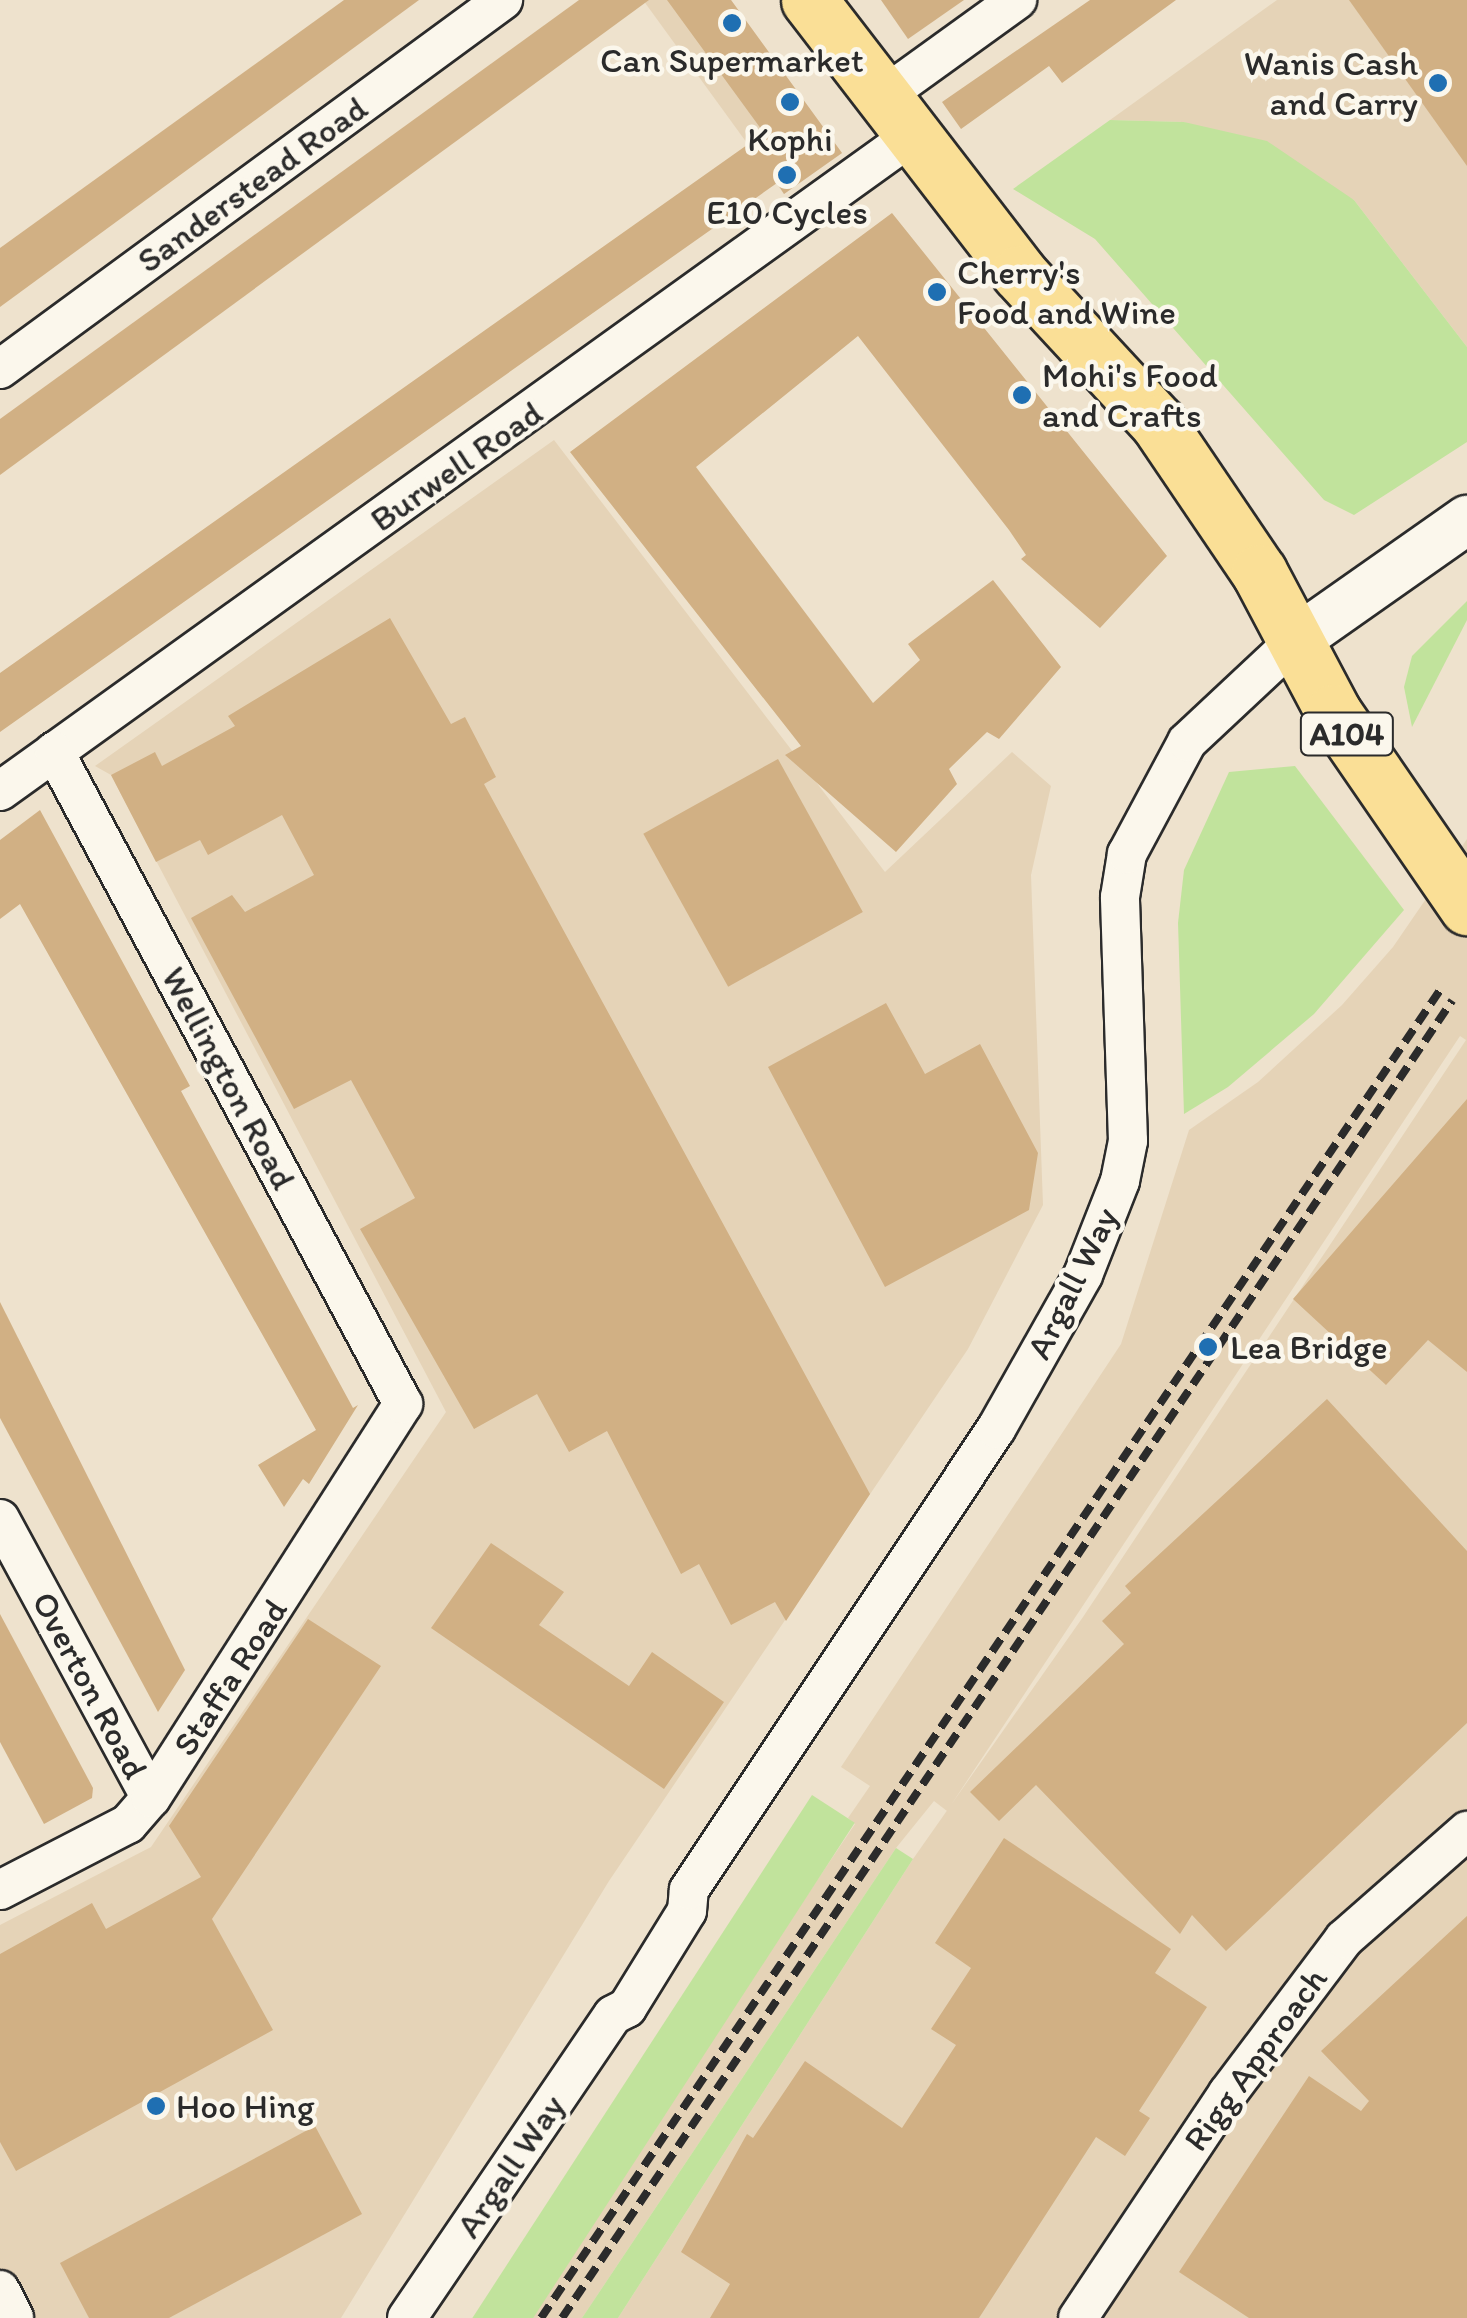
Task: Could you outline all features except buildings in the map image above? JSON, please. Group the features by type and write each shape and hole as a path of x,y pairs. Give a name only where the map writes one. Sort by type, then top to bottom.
{"main road":[{"name":"A104","path":"810,0 896,118 1019,273 1158,423 1242,543 1332,712 1467,907"}],"street":[{"name":"Sanderstead Road","path":"0,369 503,0"},
{"name":"Burwell Road","path":"0,791 896,118 1016,0"},
{"path":"1296,640 1467,520"},
{"name":"Argall Way","path":"406,2318 612,2014 608,1993 670,1894 689,1890 996,1428 1082,1275 1120,1181 1128,1141 1120,897 1128,854 1187,742 1296,640"},
{"name":"Wellington Road","path":"54,751 404,1404"},
{"name":"Staffa Road","path":"0,1890 128,1824 150,1798 404,1404"},
{"name":"Overton Road","path":"0,1519 150,1798"},
{"name":"Rigg Approach","path":"1078,2318 1237,2080 1344,1938 1467,1831"},
{"path":"0,2290 14,2318"}],"shaded area":[{"path":"643,0 731,0 842,153 784,194"},
{"path":"1277,0 1467,0 1467,347 1354,200 1184,122 1110,120"},
{"path":"554,440 885,872 1012,752 1051,786 1031,875 1043,1205 968,1349 609,1881 341,2318 0,2318 0,1925 151,1847 446,1412 111,775 95,766"},
{"path":"1467,839 1467,2318 618,2318 947,1811 934,1801 896,1848 582,2318 523,2318 855,1824 848,1818 870,1786 841,1767 1121,1344 1189,1130 1258,1082 1342,1005 1393,947","holes":["1460,1036 1466,1040 1083,1617 952,1804"]}],"green space":[{"path":"1110,120 1184,122 1267,141 1354,200 1467,347 1467,442 1354,515 1324,500 1095,239 1013,189"},
{"path":"1467,601 1467,620 1412,727 1404,687 1412,656"},
{"path":"1295,766 1404,910 1314,1014 1228,1087 1184,1114 1178,923 1184,870 1229,772"},
{"path":"812,1795 855,1823 533,2318 472,2318"},
{"path":"896,1848 913,1859 618,2318 582,2318"}],"railway":[{"path":"541,2318 1442,987"},
{"path":"562,2318 1452,1001"}],"place":[{"name":"Can Supermarket","path":"732,23"},
{"name":"Wanis Cash and Carry","path":"1438,83"},
{"name":"Kophi","path":"790,102"},
{"name":"E10 Cycles","path":"787,175"},
{"name":"Cherry's Food and Wine","path":"937,292"},
{"name":"Mohi's Food and Crafts","path":"1022,395"},
{"name":"Lea Bridge","path":"1208,1347"},
{"name":"Hoo Hing","path":"156,2106"}]}
